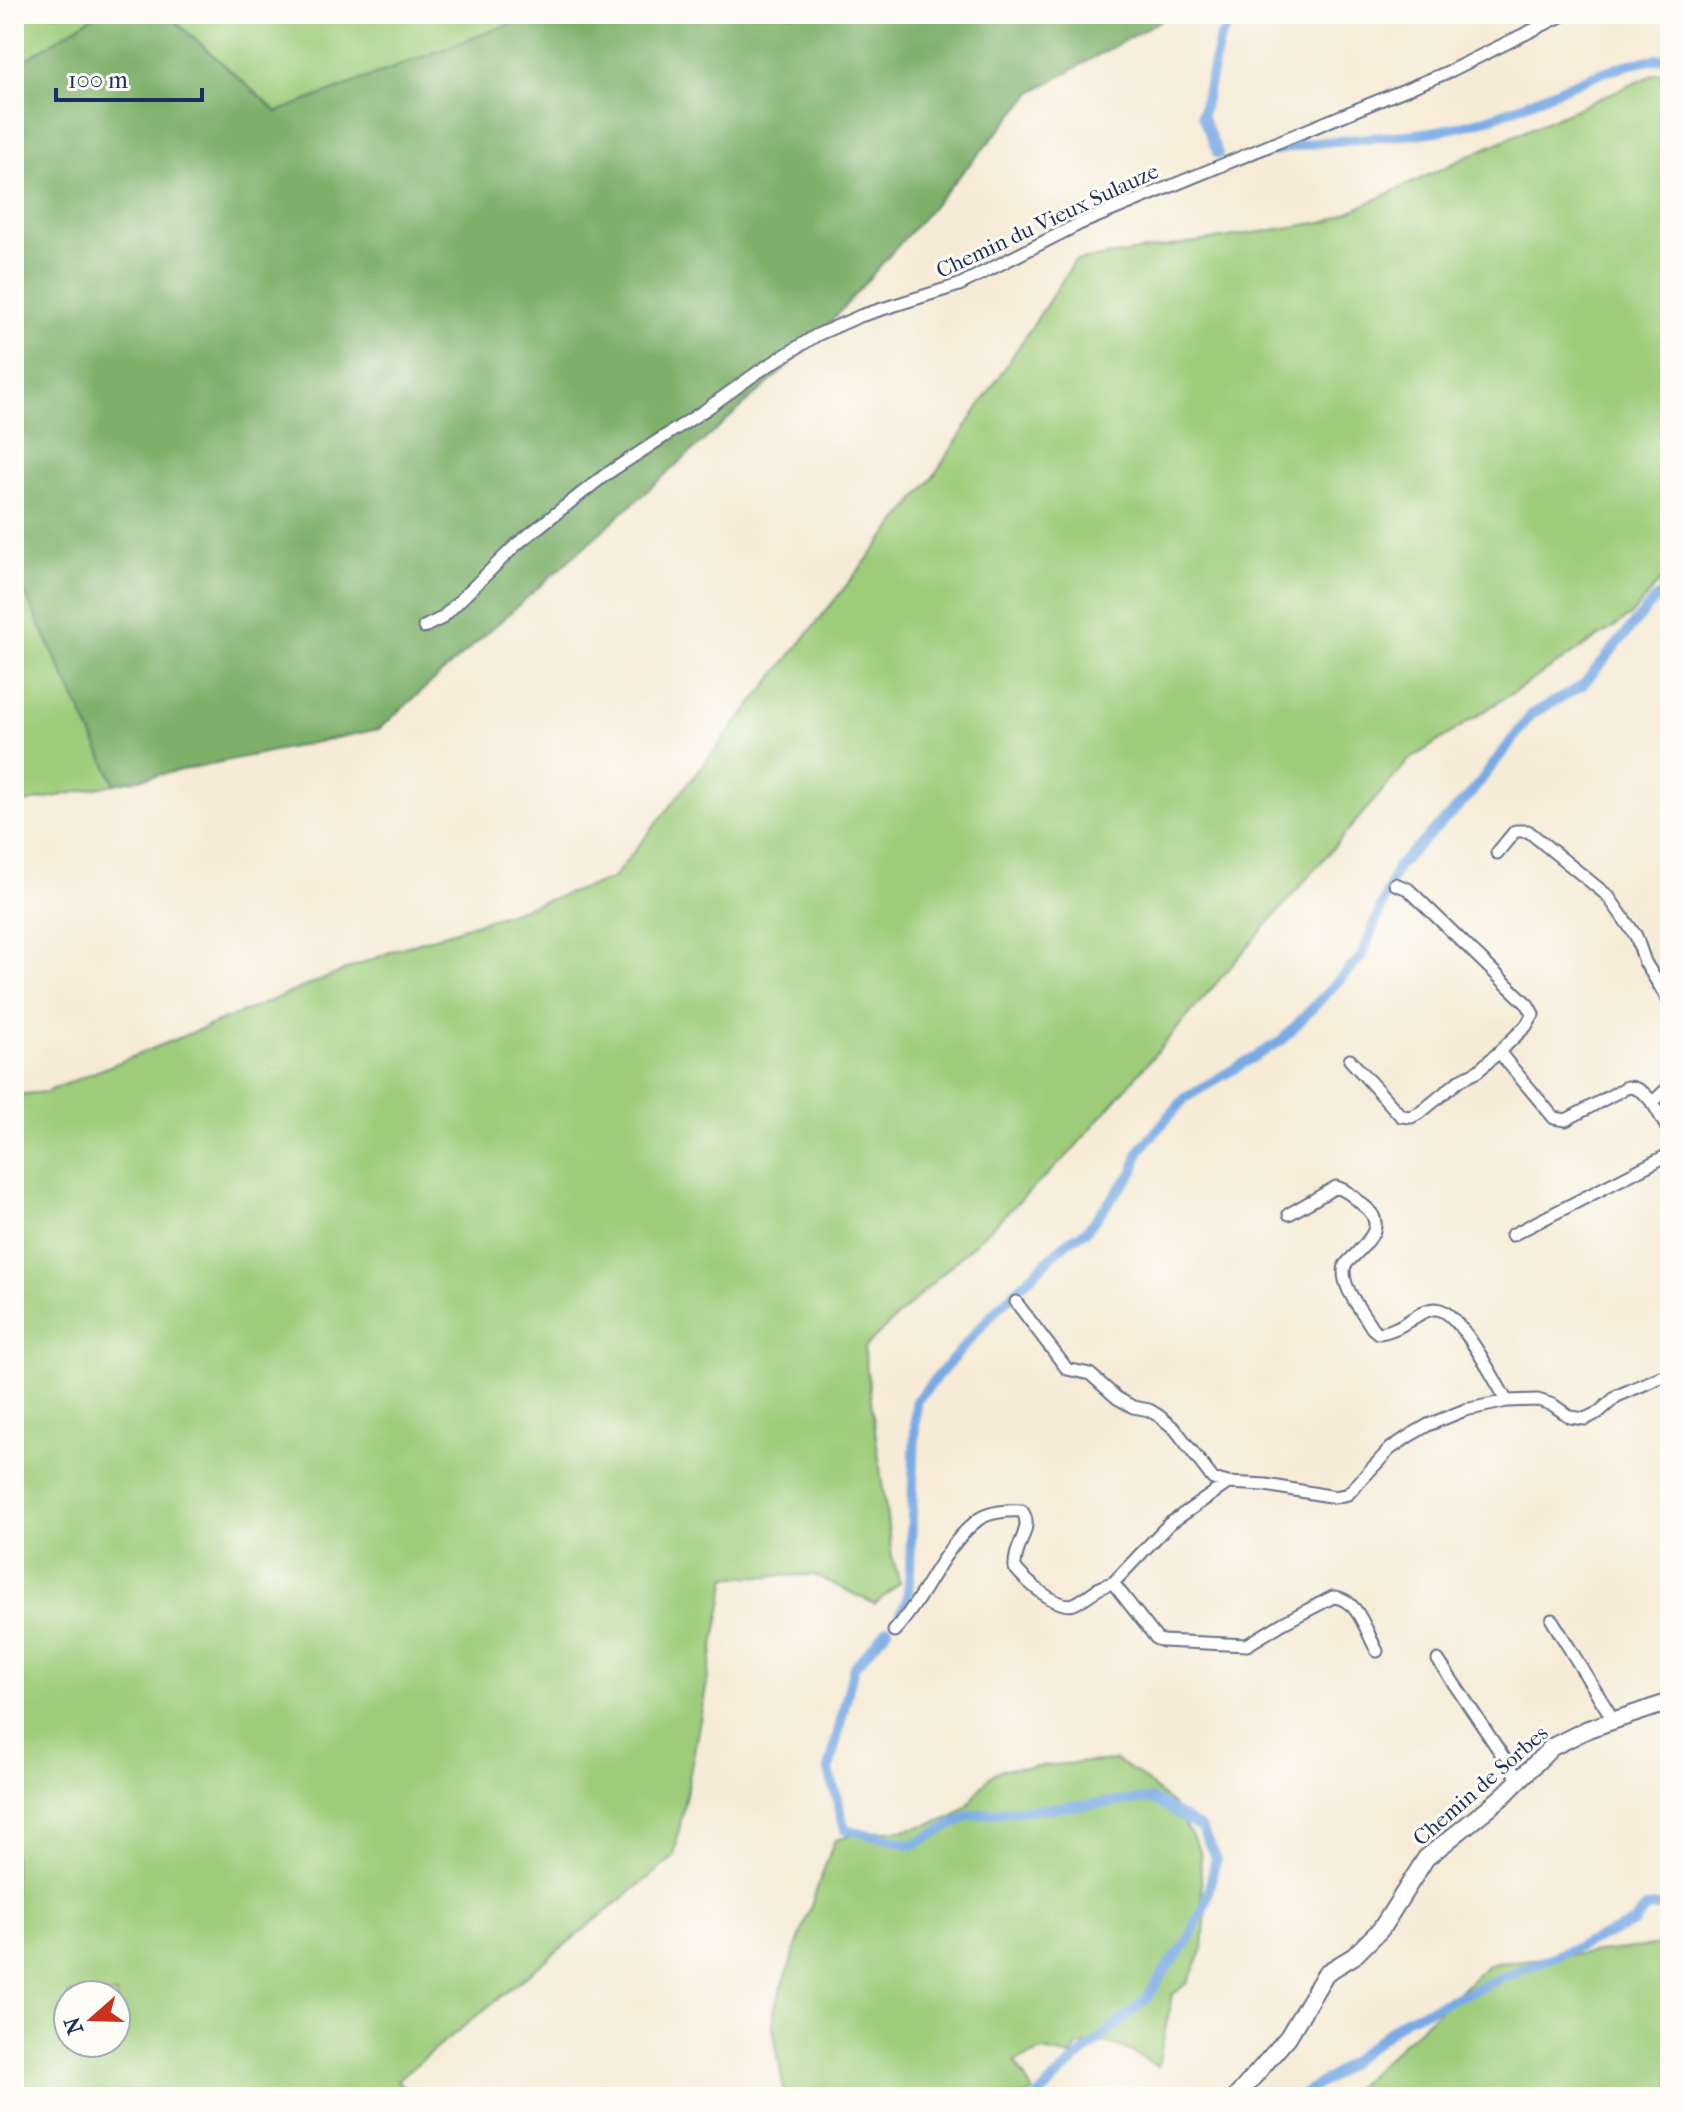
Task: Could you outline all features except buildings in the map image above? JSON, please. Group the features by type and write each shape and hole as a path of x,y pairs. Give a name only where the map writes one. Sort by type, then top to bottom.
{"street":[{"name":"Chemin du Vieux Sulauze","path":"424,627 442,618 517,544 605,475 817,335 860,316 959,285 1079,224 1448,72 1565,14"},
{"path":"1497,853 1515,831 1528,831 1598,887 1636,936 1645,962 1670,1003"},
{"path":"1350,1060 1401,1116 1411,1117 1460,1080 1478,1071 1526,1026 1533,1014 1528,1005 1408,889 1395,884"},
{"path":"1499,1052 1554,1118 1560,1121 1627,1087 1643,1090 1670,1133"},
{"path":"1652,1103 1670,1086"},
{"path":"1512,1235 1670,1154"},
{"path":"1289,1214 1336,1187 1373,1212 1375,1231 1345,1265 1343,1272 1346,1286 1372,1328 1378,1333 1393,1331 1428,1311 1435,1309 1445,1312 1458,1322 1507,1401"},
{"path":"1016,1302 1067,1369 1090,1374 1117,1398 1159,1416 1175,1429 1213,1479 1335,1497 1348,1494 1390,1449 1428,1425 1465,1410 1507,1401 1538,1400 1553,1405 1570,1417 1585,1419 1599,1412 1617,1396 1670,1373"},
{"path":"894,1631 913,1611 939,1564 981,1517 1011,1510 1022,1511 1026,1516 1027,1528 1014,1556 1015,1568 1039,1590 1062,1604 1071,1605 1103,1585 1113,1583 1169,1524 1228,1483"},
{"path":"1113,1583 1157,1639 1163,1641 1247,1645 1333,1597 1342,1597 1351,1603 1377,1651"},
{"path":"1552,1620 1614,1721"},
{"path":"1438,1660 1519,1780"},
{"name":"Chemin de Sorbes","path":"1236,2097 1288,2037 1326,1973 1354,1956 1381,1929 1426,1858 1502,1797 1552,1747 1588,1729 1670,1702"}],"green space":[{"path":"14,14 97,14 14,67"},
{"path":"97,14 167,14 277,112 536,14 1172,14 1034,91 807,349 379,729 115,784 14,570 14,67"},
{"path":"167,14 536,14 277,112"},
{"path":"1670,72 1670,571 1629,617 1408,761 1069,1154 864,1348 892,1556 900,1583 875,1604 814,1575 727,1577 674,1857 397,2080 413,2097 14,2097 14,1095 46,1092 395,950 612,879 933,477 1075,261 1330,221 1655,74"},
{"path":"14,570 19,578 115,784 14,805"},
{"path":"1115,1760 1138,1774 1173,1805 1200,1850 1202,1899 1206,1910 1203,1949 1188,1982 1172,1995 1158,2067 1119,2046 1100,2043 1077,2047 1071,2057 1043,2051 1015,2061 1033,2092 1020,2097 785,2097 773,2026 775,2007 834,1841 859,1833 907,1829 949,1818 965,1808 987,1780 1002,1769"},
{"path":"1670,1944 1670,2097 1345,2097 1489,1964"}],"waterway":[{"path":"1218,154 1202,115 1220,38 1236,14"},
{"path":"1254,157 1306,144 1440,131 1466,125 1618,67 1670,58"},
{"path":"899,1618 907,1600 910,1570 916,1401 995,1311 1067,1242 1086,1231 1134,1171 1139,1151 1185,1098 1281,1041 1362,956 1397,867 1469,796 1532,714 1582,686 1655,599 1670,590"},
{"path":"888,1629 854,1667 829,1770 845,1829 913,1845 970,1815 1152,1799 1201,1828 1216,1858 1206,1902 1187,1943 1147,1998 1038,2097"},
{"path":"1298,2097 1335,2074 1405,2019 1634,1923 1645,1908 1670,1906"}]}
